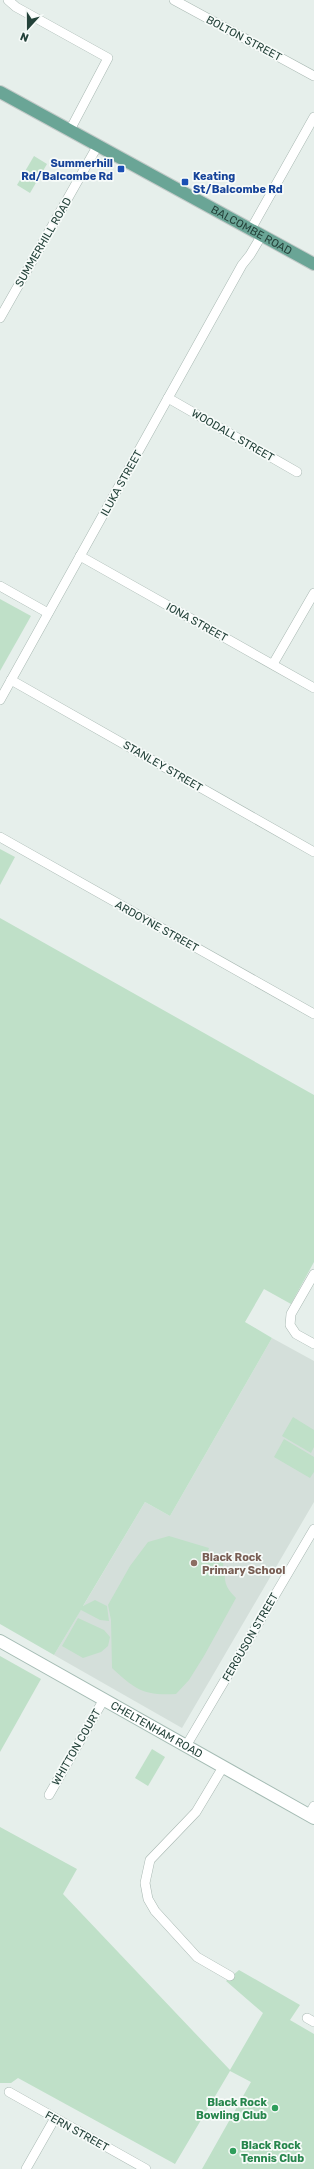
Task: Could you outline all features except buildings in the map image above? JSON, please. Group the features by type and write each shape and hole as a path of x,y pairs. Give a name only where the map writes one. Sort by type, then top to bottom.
{"main road":[{"name":"BALCOMBE ROAD","path":"0,92 314,264"}],"street":[{"path":"8,0 16,7 108,58 70,130"},
{"name":"BOLTON STREET","path":"174,0 314,76"},
{"name":"ILUKA STREET","path":"0,700 242,265 256,232 314,117"},
{"name":"SUMMERHILL ROAD","path":"0,318 98,145"},
{"name":"WOODALL STREET","path":"168,398 297,472"},
{"name":"IONA STREET","path":"80,556 314,688"},
{"path":"0,586 48,613"},
{"path":"273,664 314,593"},
{"name":"STANLEY STREET","path":"11,680 314,852"},
{"name":"ARDOYNE STREET","path":"0,838 314,1014"},
{"path":"314,1274 291,1314 290,1325 296,1334 314,1344"},
{"name":"FERGUSON STREET","path":"186,1746 314,1529"},
{"name":"CHELTENHAM ROAD","path":"0,1641 223,1767 312,1813"},
{"name":"WHITTON COURT","path":"49,1795 104,1699"},
{"path":"223,1767 196,1812 150,1860 145,1883 148,1899 160,1916 196,1957 230,1976"},
{"name":"FERN STREET","path":"9,2092 146,2169"},
{"path":"26,2169 55,2118"}],"shaded area":[{"name":"Black Rock Primary School","path":"272,1338 314,1361 314,1502 182,1728 54,1655 145,1502 170,1516"}],"green space":[{"path":"34,156 47,164 30,193 17,185"},
{"path":"0,599 31,616 0,671"},
{"path":"0,849 15,857 0,885"},
{"path":"0,918 314,1095 314,1262 291,1304 264,1289 245,1322 272,1338 170,1516 145,1502 83,1606 95,1600 107,1606 109,1621 100,1620 81,1610 54,1655 0,1624"},
{"path":"293,1417 314,1430 314,1447 311,1453 282,1436"},
{"path":"284,1439 314,1457 314,1472 310,1478 274,1457"},
{"path":"169,1536 209,1548 208,1551 216,1553 224,1560 222,1571 225,1573 226,1584 236,1598 189,1680 176,1694 155,1694 140,1690 112,1668 111,1620 108,1605 130,1566 148,1542"},
{"path":"78,1618 104,1630 110,1637 108,1646 101,1652 83,1658 62,1646"},
{"path":"0,1656 41,1679 0,1752"},
{"path":"152,1749 165,1757 148,1786 135,1778"},
{"path":"0,1827 77,1869 63,1894 230,2070 263,2013 226,1981 239,1970 300,2005 290,2020 314,2034 314,2169 202,2169 251,2082 230,2071 175,2164 18,2078 11,2083 0,2083"}],"place":[{"name":"Summerhill Rd/Balcombe Rd","path":"121,169"},
{"name":"Keating St/Balcombe Rd","path":"185,182"},
{"name":"Black Rock Primary School","path":"194,1563"},
{"name":"Black Rock Bowling Club","path":"275,2108"},
{"name":"Black Rock Tennis Club","path":"233,2151"}]}
